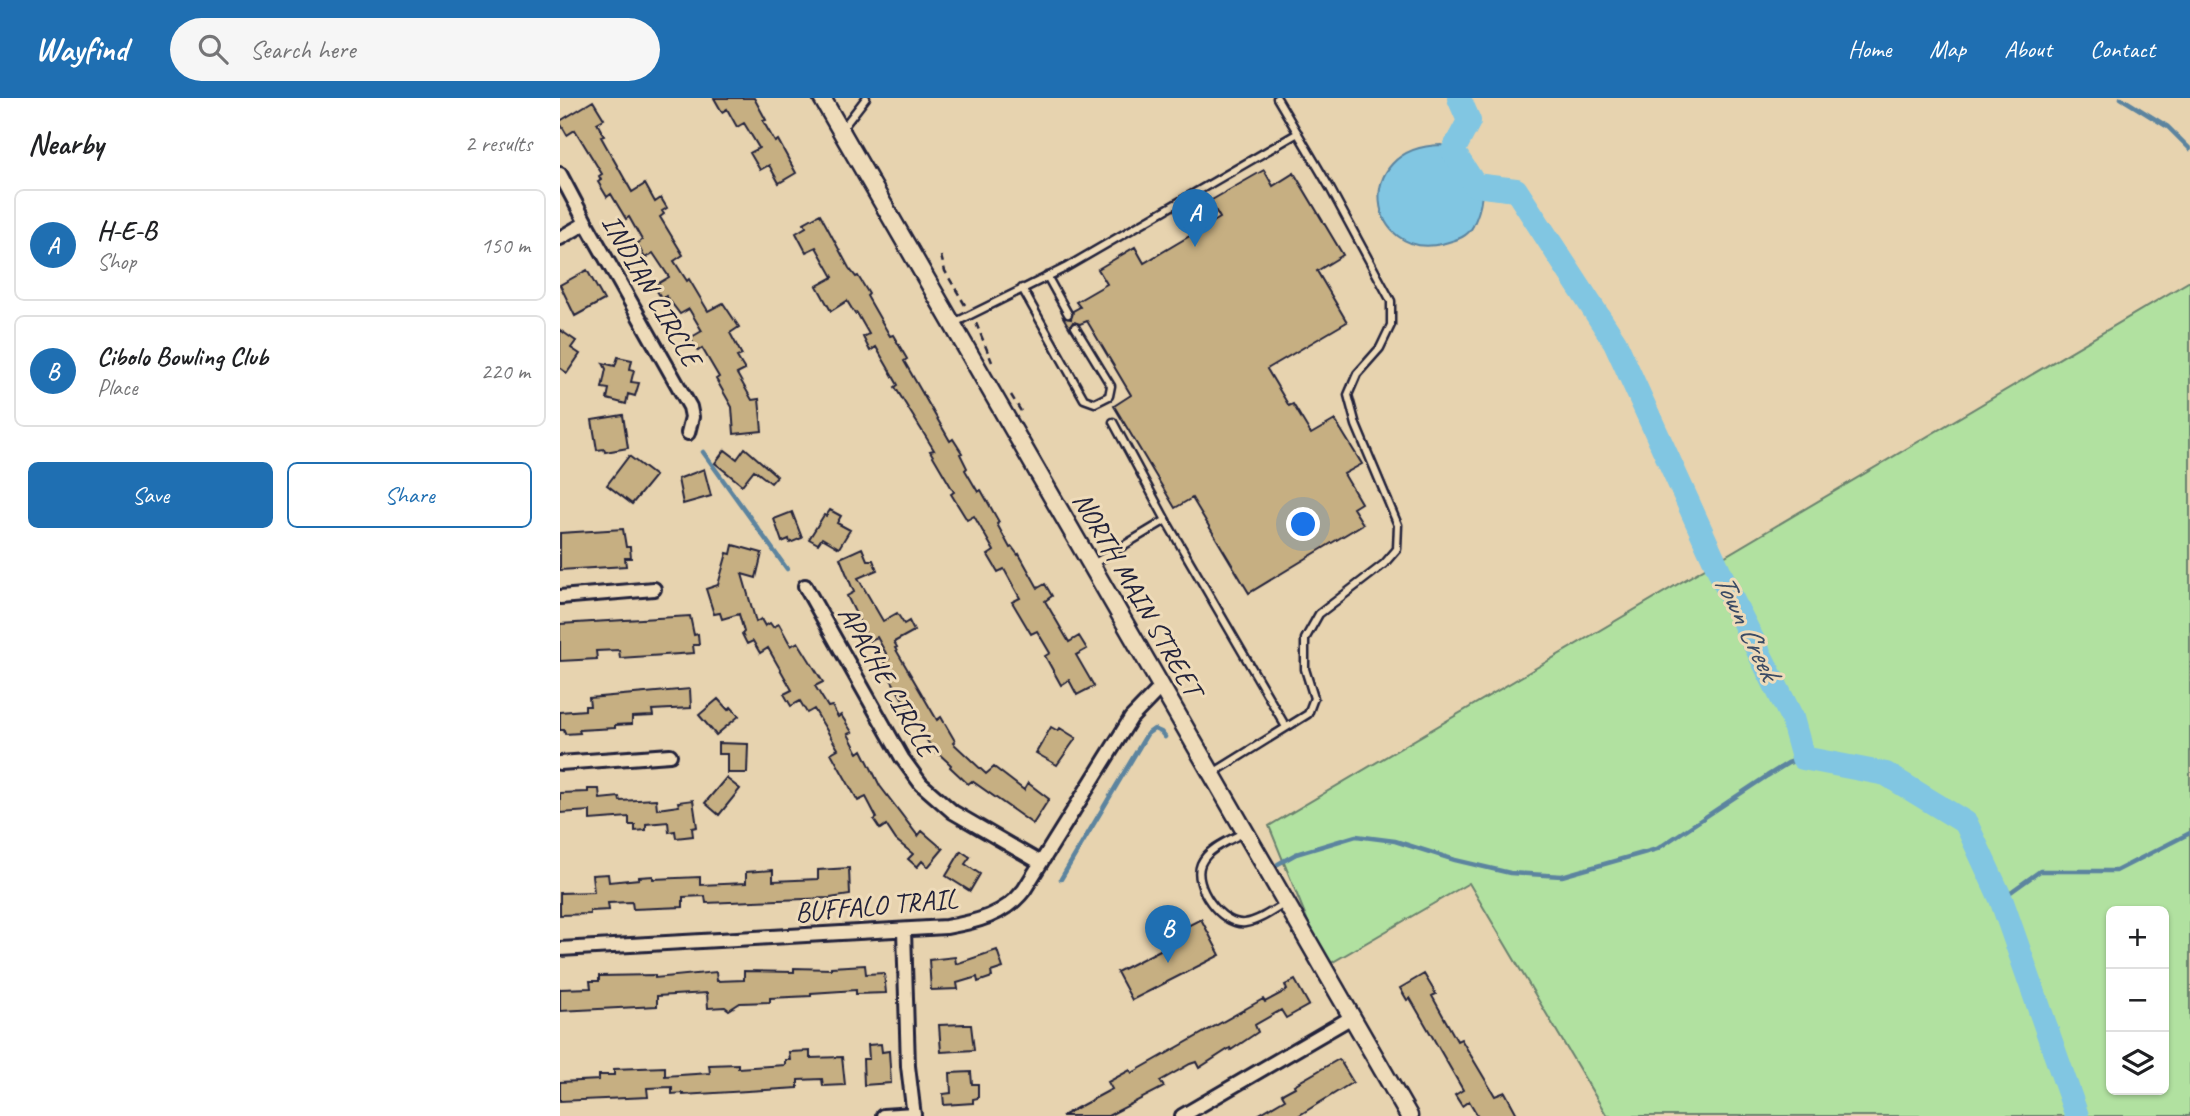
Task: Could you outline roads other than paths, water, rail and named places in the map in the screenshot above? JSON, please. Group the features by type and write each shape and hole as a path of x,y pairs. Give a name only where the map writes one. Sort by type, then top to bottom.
{"street":[{"name":"NORTH MAIN STREET","path":"822,98 1409,1116"},
{"name":"INDIAN CIRCLE","path":"560,174 690,407 692,417 688,433"},
{"path":"560,238 586,223"},
{"name":"APACHE CIRCLE","path":"805,586 902,758 921,784 953,812 1041,863"},
{"path":"560,597 654,589"},
{"name":"BUFFALO TRAIL","path":"560,949 904,930 963,924 998,913 1017,899 1131,718 1161,687"},
{"path":"560,763 670,755"},
{"path":"883,1116 914,1115 908,1066 904,930"},
{"path":"1182,1116 1352,1017"}],"lane":[{"path":"841,131 866,98"},
{"path":"1211,774 1308,714 1314,698 1305,669 1305,639 1319,614 1384,564 1397,549 1398,525 1356,425 1348,395 1357,374 1380,348 1391,326 1391,301 1277,98"},
{"path":"952,324 1065,268 1298,133"},
{"path":"1047,276 1068,314"},
{"path":"1022,288 1084,399 1095,403 1109,396 1111,386 1075,327"},
{"path":"1113,422 1166,520 1286,727"},
{"path":"1091,565 1166,520"},
{"path":"1245,832 1209,853 1202,863 1199,876 1214,907 1228,919 1243,923 1264,916 1286,903"}],"water":[{"path":"1441,145 1465,159 1479,176 1482,198 1479,211 1473,226 1460,238 1442,244 1417,245 1398,236 1385,221 1380,202 1382,182 1392,164 1412,151"}],"waterway":[{"name":"Town Creek","path":"1459,98 1469,121 1453,151 1475,185 1516,190 1615,342 1732,599 1792,718 1803,758 1886,774 1966,823 2001,899 2077,1116"},
{"path":"2121,98 2168,127 2190,149"},
{"path":"703,452 787,569"},
{"path":"1061,879 1147,734 1154,729 1165,737"},
{"path":"1278,864 1296,854 1356,836 1395,841 1455,860 1510,873 1562,876 1657,849 1767,776 1788,763 1803,758"},
{"path":"2001,899 2040,871 2116,871 2190,833"}],"place":[{"name":"H-E-B","path":"1195,247"},
{"name":"Cibolo Bowling Club","path":"1168,963"}]}
